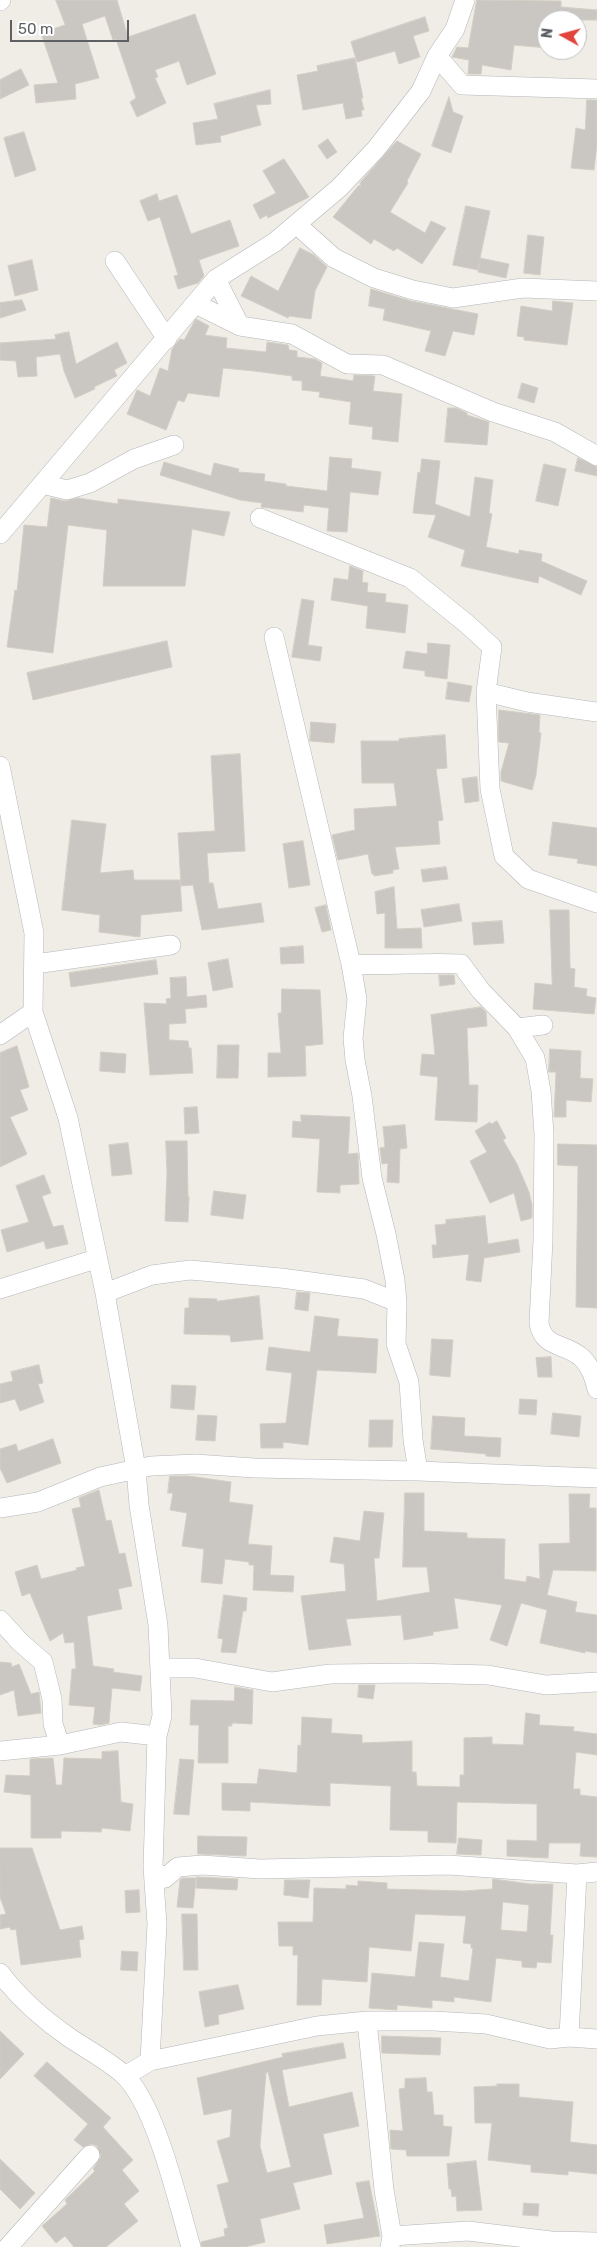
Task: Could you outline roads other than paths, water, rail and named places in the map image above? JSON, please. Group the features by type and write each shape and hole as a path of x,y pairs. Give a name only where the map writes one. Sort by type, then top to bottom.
{"street":[{"path":"0,534 216,279 275,242 339,188 376,149 421,91 437,56 455,29 465,0"},
{"path":"437,56 462,85 597,89"},
{"path":"296,224 334,258 374,278 413,290 453,298 523,288 597,291"},
{"path":"114,261 167,339"},
{"path":"216,279 240,326"},
{"path":"196,304 240,326 292,334 347,364 383,365 493,412 554,432 597,456"},
{"path":"42,484 67,490 90,483 134,459 174,445"},
{"path":"260,518 410,578 492,646 486,692 490,790 504,856 528,879 597,903"},
{"path":"274,637 351,964 356,998 353,1038 355,1060 362,1096 372,1178 395,1280 397,1302 396,1344 409,1382 413,1440 418,1471"},
{"path":"486,692 527,702 597,712"},
{"path":"0,766 34,933 33,1012 68,1118 96,1259 105,1294 136,1469 139,1505 158,1625 162,1716 157,1736 154,1871 158,1924 150,2061"},
{"path":"35,964 172,945"},
{"path":"351,964 392,966 432,963 462,964 482,991 517,1028 535,1058 542,1117 543,1240 539,1324 541,1334 549,1341 581,1357 593,1372 597,1389"},
{"path":"0,1035 33,1012"},
{"path":"517,1028 543,1025"},
{"path":"0,1289 96,1259"},
{"path":"105,1294 152,1275 190,1270 281,1278 364,1289 397,1302"},
{"path":"364,1289 395,1280"},
{"path":"0,1508 38,1502 100,1477 136,1469 195,1464 254,1468 418,1471 597,1478"},
{"path":"0,1620 20,1642 43,1662 52,1699 53,1724 60,1745"},
{"path":"160,1668 195,1668 272,1682 330,1674 412,1673 488,1675 546,1685 597,1682"},
{"path":"0,1751 60,1745 121,1732 157,1736"},
{"path":"154,1871 165,1878 178,1867 202,1865 260,1869 448,1865 577,1874 597,1872"},
{"path":"569,2037 577,1874"},
{"path":"0,1973 15,1993 60,2030 125,2076 137,2091 148,2111 164,2155 191,2247"},
{"path":"367,2021 391,2242 468,2231 551,2241 597,2242"},
{"path":"125,2076 150,2061 317,2026 367,2021 434,2021 486,2024 550,2039 569,2037 597,2039"},
{"path":"8,2247 90,2155"}]}
